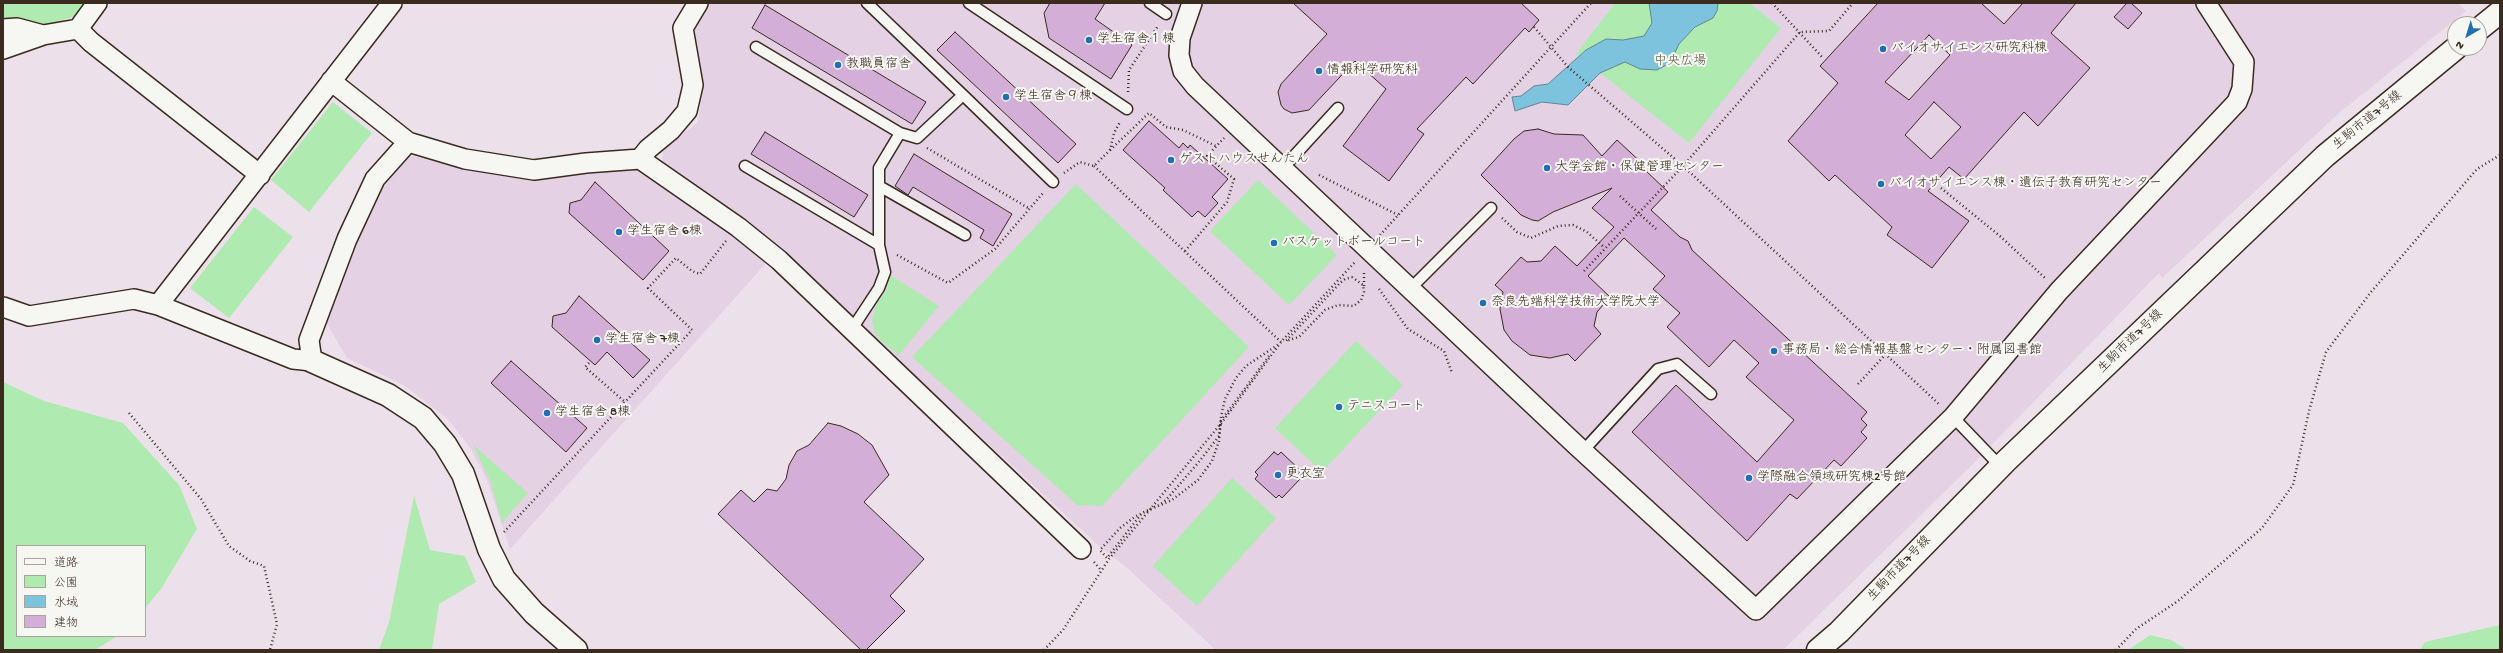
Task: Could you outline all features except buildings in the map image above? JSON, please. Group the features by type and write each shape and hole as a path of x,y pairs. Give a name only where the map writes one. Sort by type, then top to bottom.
{"street":[{"path":"3,49 42,35 78,29 97,3"},
{"path":"158,305 392,3"},
{"path":"640,159 648,149 671,130 687,111 693,85 683,28 698,3"},
{"path":"1192,3 1180,38 1179,55 1184,71 1195,86 1583,451 1756,610 1953,417 2059,291 2237,102 2242,89 2244,62 2206,3"},
{"path":"2487,23 2500,12"},
{"path":"3,29 17,28 42,35"},
{"path":"78,29 91,42 260,175"},
{"name":"生駒市道7号線","path":"1818,650 1839,632 2001,466 2324,156 2447,55"},
{"path":"331,81 408,142 465,159 534,170 586,163 640,159 738,227 779,260 1081,549"},
{"path":"312,362 309,340 347,239 375,178 408,142"},
{"path":"3,307 29,316 134,299 158,305 293,359 312,362 368,385 423,418 445,444 463,474 489,549 504,579 534,613 576,650"}],"lane":[{"path":"867,3 1053,182"},
{"path":"969,3 1127,109"},
{"path":"1150,3 1166,14"},
{"path":"756,47 900,133 917,138 963,95"},
{"path":"1285,170 1338,108"},
{"path":"852,329 879,288 885,272 879,245 879,168 900,133"},
{"path":"745,166 879,245"},
{"path":"879,186 965,235"},
{"path":"1411,288 1491,208"},
{"path":"1583,451 1658,369 1677,364 1711,394"},
{"path":"1953,417 2001,466"}],"path":[{"path":"1044,650 1063,630 1109,559 1223,421 1281,342 1551,49 1591,3"},
{"path":"1772,3 1823,58"},
{"path":"1584,271 1683,166 1800,32 1829,31 1853,3"},
{"path":"1534,26 1551,49 1588,85 1683,166 1953,417"},
{"path":"1110,150 1149,113 1166,127 1183,130 1216,146"},
{"path":"917,138 923,146 1030,209"},
{"path":"2116,650 2136,629 2178,601 2262,528 2293,485 2309,411 2326,352 2371,292 2477,169 2500,155"},
{"path":"1185,251 1227,202 1234,179 1207,156"},
{"path":"1094,166 1281,342"},
{"path":"1285,170 1301,170 1323,176 1399,215"},
{"path":"1941,188 2001,236 2059,291"},
{"path":"1620,196 1656,229"},
{"path":"1491,208 1524,237 1538,237 1558,226 1574,225 1587,232 1605,248"},
{"path":"489,549 692,330 648,288 676,258 692,271 700,274 738,227"},
{"path":"1364,271 1369,276"},
{"path":"1278,344 1223,418 1221,421 1220,429 1219,436 1198,463 1166,500 1161,504 1148,510 1142,513 1107,558 1100,550 1120,528 1136,516 1144,512 1151,509 1158,506 1172,500 1198,480 1214,454 1219,441 1221,425 1221,417 1225,399 1236,378 1246,366 1278,344 1281,342 1299,337 1328,308 1338,305 1355,305 1364,295 1361,283 1352,278 1343,280 1286,340"},
{"path":"1378,286 1408,329 1444,351 1452,373"},
{"path":"1858,384 1886,354"},
{"path":"589,363 585,367 625,402"},
{"path":"129,413 201,499 229,546 250,561 264,566 277,624 270,650"}],"shaded area":[{"name":"奈良先端科学技術大学院大学","path":"707,3 2458,3 2466,11 2460,16 2447,16 2447,26 2339,113 2162,278 2159,273 1974,463 1783,650 1216,650 1125,566 1097,544 788,259 662,167 663,151 698,122 703,91 693,25"},
{"path":"410,155 487,174 531,179 644,169 768,261 510,549 487,480 471,449 449,420 404,385 347,358 326,322 361,234 385,185"}],"green space":[{"path":"3,3 86,3 79,15 3,38"},
{"name":"中央広場","path":"1615,3 1749,3 1781,28 1689,143 1576,54"},
{"path":"333,102 372,133 309,212 271,180"},
{"name":"バスケットボールコート","path":"1258,180 1337,255 1289,305 1210,231"},
{"path":"1076,184 1249,347 1102,506 1077,505 912,357"},
{"path":"254,207 293,237 229,318 190,288"},
{"path":"890,275 939,306 899,355 881,341 874,331 872,320 876,305 886,291"},
{"name":"テニスコート","path":"1356,341 1403,385 1322,472 1275,428"},
{"path":"3,382 44,401 123,423 179,485 197,529 161,589 146,607 146,545 16,545 16,637 115,637 95,650 3,650"},
{"path":"473,445 528,493 502,523 491,483"},
{"path":"1232,478 1276,518 1197,606 1153,566"},
{"path":"414,496 430,550 465,556 476,582 439,604 432,650 379,650 389,622"},
{"path":"2500,625 2500,650 2420,650 2425,642"},
{"path":"2150,635 2171,640 2187,650 2128,650"}],"water":[{"path":"1649,3 1718,3 1717,11 1713,18 1695,27 1679,44 1670,63 1657,70 1640,69 1625,62 1600,73 1568,105 1542,102 1515,111 1512,97 1521,96 1534,86 1548,84 1586,50 1606,39 1623,40 1644,36 1652,23"}],"place":[{"name":"学生宿舎１棟","path":"1089,40"},
{"name":"バイオサイエンス研究科棟","path":"1883,49"},
{"name":"教職員宿舎","path":"838,65"},
{"name":"情報科学研究科","path":"1319,71"},
{"name":"学生宿舎９棟","path":"1006,97"},
{"name":"ゲストハウスせんたん","path":"1171,160"},
{"name":"大学会館・保健管理センター","path":"1547,168"},
{"name":"バイオサイエンス棟・遺伝子教育研究センター","path":"1881,184"},
{"name":"学生宿舎 6棟","path":"619,232"},
{"name":"バスケットボールコート","path":"1274,243"},
{"name":"奈良先端科学技術大学院大学","path":"1483,303"},
{"name":"学生宿舎 7棟","path":"597,340"},
{"name":"事務局・総合情報基盤センター・附属図書館","path":"1774,351"},
{"name":"テニスコート","path":"1339,407"},
{"name":"学生宿舎 8棟","path":"547,413"},
{"name":"更衣室","path":"1278,475"},
{"name":"学際融合領域研究棟2号館","path":"1749,478"}]}
